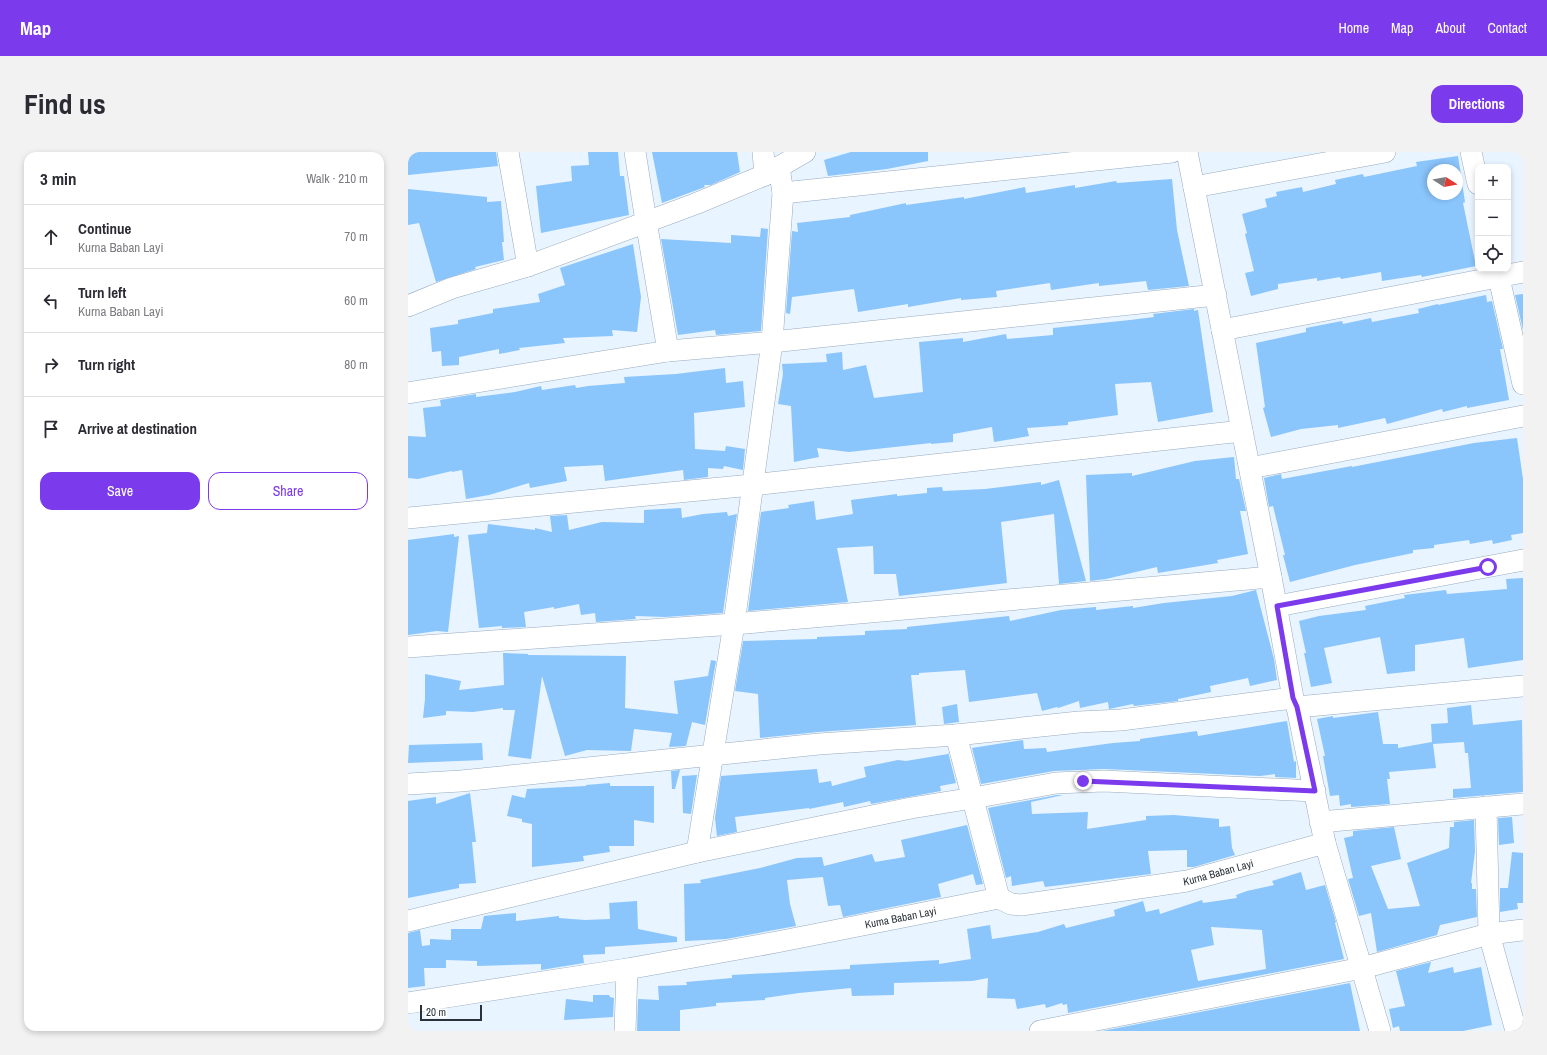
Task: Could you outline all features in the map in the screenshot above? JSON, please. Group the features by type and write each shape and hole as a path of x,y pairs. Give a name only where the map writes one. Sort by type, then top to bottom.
{"street":[{"path":"508,152 528,266"},
{"path":"635,152 668,351"},
{"path":"697,852 734,624 772,342 783,193 763,152"},
{"path":"408,306 452,288 528,266 695,204 772,171 805,152"},
{"path":"783,193 1172,152"},
{"path":"1187,152 1320,822 1380,1031"},
{"path":"1194,187 1385,152"},
{"path":"1471,152 1475,170"},
{"path":"1222,330 1498,273 1523,272"},
{"path":"1498,273 1523,384"},
{"path":"408,393 668,351 772,342 1216,295"},
{"path":"1250,468 1523,416"},
{"path":"408,518 752,484 1242,431"},
{"path":"1277,606 1523,560"},
{"path":"408,647 734,624 1271,576"},
{"path":"408,784 461,781 819,744 956,735 1295,702 1523,686"},
{"path":"956,735 999,898"},
{"path":"408,921 697,852 911,808 1056,782 1083,781 1315,791"},
{"path":"1320,822 1523,804"},
{"path":"1486,807 1489,934 1516,1031"},
{"name":"Kurna Baban Layi","path":"408,1003 627,969 777,942 999,898 1004,902 1020,905 1187,881 1325,843"},
{"path":"1040,1031 1362,968 1489,934 1523,930"},
{"path":"625,1031 627,969"}],"building":[{"path":"408,152 496,152 498,166 408,175"},
{"path":"588,152 618,152 620,176 624,176 629,215 541,233 536,186 572,181 571,166 589,165"},
{"path":"652,152 737,152 740,172 711,185 704,185 705,187 662,203"},
{"path":"851,152 928,152 928,161 887,169 828,176 824,160"},
{"path":"1458,156 1459,164 1427,164 1427,200 1463,200 1463,189 1465,202 1463,203 1475,266 1422,277 1421,275 1382,281 1381,272 1341,279 1340,277 1317,281 1317,278 1278,284 1278,289 1251,296 1245,273 1254,271 1242,214 1267,207 1265,199 1277,196 1276,192 1302,187 1303,192 1336,184 1335,180 1363,174 1364,177 1417,166 1416,162"},
{"path":"1172,179 1177,230 1189,286 1148,290 1146,281 1099,286 1099,283 1051,290 1050,283 996,291 997,297 961,300 961,298 908,307 908,304 858,312 854,289 792,297 790,314 786,313 792,231 798,232 797,223 850,217 850,215 906,203 906,205 964,197 964,199 1025,187 1026,193 1075,185 1075,188 1116,181 1117,183"},
{"path":"408,189 487,197 487,202 501,201 504,260 475,267 476,269 436,282 419,223 408,225"},
{"path":"761,228 768,229 761,331 716,335 715,330 678,335 661,239 731,243 731,235 760,237"},
{"path":"633,244 641,297 637,332 612,330 613,336 563,338 565,343 519,348 520,350 499,354 499,349 459,357 459,365 442,366 441,351 432,352 430,328 458,324 458,320 493,313 493,309 540,302 538,294 565,285 560,268"},
{"path":"1523,294 1523,330 1515,295"},
{"path":"1486,295 1487,302 1492,301 1503,349 1500,349 1509,400 1467,408 1467,406 1443,412 1442,409 1387,424 1385,418 1338,428 1338,425 1301,429 1271,437 1263,408 1265,407 1256,343 1306,332 1306,328 1342,321 1343,324 1371,318 1372,322 1419,313 1418,309 1438,304"},
{"path":"1194,309 1194,311 1198,310 1213,412 1158,422 1151,382 1115,384 1118,415 1068,422 1068,425 1027,428 1029,436 994,442 992,427 953,434 953,442 849,452 817,448 819,457 794,462 791,406 778,404 783,374 782,364 827,362 826,354 842,352 843,370 866,365 874,398 923,392 919,342 963,338 963,342 1006,334 1007,339 1053,335 1053,328 1154,317 1153,314"},
{"path":"725,368 726,383 743,381 745,407 694,413 695,449 725,451 726,446 745,449 743,470 724,466 723,469 708,468 708,477 684,480 683,470 605,481 603,465 564,467 567,481 530,488 529,483 489,495 466,499 462,470 418,479 408,478 408,436 426,437 423,408 441,406 440,400 476,394 476,397 515,392 541,386 542,390 575,385 576,388 625,383 624,377 676,374"},
{"path":"1517,438 1523,479 1523,533 1511,535 1512,540 1493,544 1492,540 1470,544 1469,540 1434,545 1434,548 1413,550 1413,553 1355,565 1290,582 1273,506 1269,507 1264,478 1281,474 1282,479 1474,443"},
{"path":"1234,457 1236,479 1239,479 1246,511 1240,511 1248,554 1217,560 1218,563 1158,573 1157,567 1106,579 1090,581 1086,475 1132,473 1132,476 1195,461"},
{"path":"1059,480 1086,581 1059,584 1054,514 1001,522 1007,583 899,596 896,574 874,574 873,546 837,548 848,602 748,611 761,512 789,508 788,505 814,501 816,520 853,514 851,500 897,494 897,496 927,493 927,488 942,487 943,491 985,489 1041,482 1041,485"},
{"path":"681,508 682,518 727,512 728,516 737,514 723,613 665,617 635,616 636,619 596,622 595,613 581,615 579,604 554,609 554,607 524,612 526,627 502,628 502,626 479,628 468,535 487,533 488,524 535,530 535,528 552,532 550,516 567,515 569,530 602,522 644,523 644,510"},
{"path":"454,534 454,537 459,536 448,632 437,631 408,635 408,540"},
{"path":"1523,578 1523,660 1468,668 1464,638 1415,645 1415,671 1387,674 1380,637 1324,648 1332,683 1311,687 1299,621 1319,616 1366,610 1365,606 1405,598 1404,595 1446,590 1447,594 1507,589 1506,579"},
{"path":"1256,590 1274,659 1277,680 1250,686 1248,678 1210,686 1211,692 1178,699 1178,701 1134,706 1133,704 1109,709 1108,702 1080,708 1079,701 1058,708 1042,711 1037,693 969,702 965,670 919,673 919,675 911,675 916,725 760,738 758,694 735,691 743,641 817,639 817,637 865,635 865,631 907,629 907,627 1009,616 1010,621 1061,610 1096,607 1096,610 1133,606 1133,608 1164,603 1232,596"},
{"path":"503,653 528,655 626,656 625,708 678,714 674,681 708,676 711,660 716,661 705,725 692,722 686,746 669,747 672,733 634,729 631,751 587,750 565,756 542,676 531,759 508,756 515,710 503,710 503,708 473,712 446,711 446,715 423,718 425,674 461,681 459,690 504,685"},
{"path":"957,704 959,722 944,724 942,707"},
{"path":"1471,705 1473,725 1522,720 1523,792 1453,798 1453,789 1471,788 1468,753 1465,753 1464,742 1433,744 1436,768 1389,772 1390,779 1387,779 1390,804 1351,807 1351,804 1340,806 1339,795 1330,796 1323,756 1325,756 1317,719 1378,712 1383,744 1398,744 1398,748 1432,742 1431,724 1448,723 1447,708"},
{"path":"1287,721 1294,762 1296,761 1296,778 1275,777 1275,774 1260,776 1104,769 1054,771 981,784 972,748 1023,740 1024,749 1046,748 1047,752 1140,741 1140,739 1197,731 1198,736"},
{"path":"482,743 483,760 408,763 409,745"},
{"path":"948,752 956,783 940,786 941,791 871,804 870,801 844,807 843,802 809,809 735,817 737,832 717,836 715,818 721,776 817,769 819,783 831,781 832,786 866,777 864,767 898,760 906,761 948,754"},
{"path":"680,770 675,789 672,789 671,771"},
{"path":"697,775 691,814 683,813 682,776"},
{"path":"610,783 610,786 654,786 654,823 634,820 634,846 609,846 610,852 583,856 584,861 532,867 532,824 522,822 522,819 507,816 512,795 525,798 527,789 586,786"},
{"path":"470,793 476,842 472,842 476,883 459,884 459,888 408,898 408,801 436,797 436,804"},
{"path":"1063,795 1031,802 1032,814 1088,812 1087,829 1146,820 1146,816 1174,815 1219,819 1219,827 1230,826 1232,848 1235,855 1194,867 1187,867 1187,850 1148,851 1151,874 1045,887 1043,881 1012,886 1011,876 1006,878 988,808"},
{"path":"1512,817 1514,843 1499,845 1498,818"},
{"path":"1474,820 1475,851 1471,883 1472,889 1476,889 1477,917 1440,925 1437,935 1377,952 1371,913 1359,916 1348,879 1353,878 1344,838 1353,836 1353,831 1394,827 1401,859 1371,866 1388,909 1420,906 1407,863 1449,848 1450,827 1454,827 1454,822"},
{"path":"967,825 983,884 976,885 973,874 938,884 941,897 843,917 840,905 828,906 823,877 787,880 790,904 796,926 726,939 685,941 684,884 701,883 700,880 760,868 797,858 822,857 824,866 872,854 875,862 905,857 901,840"},
{"path":"1512,852 1523,853 1523,903 1517,903 1518,909 1500,912 1500,888 1508,888"},
{"path":"1301,872 1306,890 1325,885 1336,922 1344,959 1068,1013 1067,1004 1063,1005 1062,1003 1046,1008 1045,1004 1017,1009 1015,999 987,998 988,978 972,981 894,983 894,995 852,996 851,988 799,993 765,998 765,1000 716,1003 716,1006 680,1010 680,1031 637,1031 638,999 659,1000 658,986 687,985 686,982 732,978 732,975 850,969 850,965 939,960 939,964 971,959 967,929 990,925 992,939 1038,932 1064,924 1066,928 1115,916 1114,910 1143,901 1146,912 1159,909 1160,914 1202,900 1203,903 1237,898 1236,895 1247,891 1274,885 1272,881","holes":["1211,927 1262,930 1266,969 1198,981 1191,950 1214,945"]},
{"path":"637,901 638,929 677,937 677,942 605,947 605,954 583,955 584,963 541,970 541,964 477,966 477,961 446,960 446,968 424,968 425,986 408,988 408,933 420,930 422,946 430,945 430,939 451,940 451,929 481,929 484,916 516,913 516,921 559,916 559,918 585,920 610,919 609,903"},
{"path":"1431,962 1428,973 1453,967 1454,973 1481,967 1492,1025 1463,1031 1400,1031 1399,1026 1393,1028 1389,1009 1405,1006 1396,971"},
{"path":"1350,983 1360,1031 1102,1031"},
{"path":"593,995 609,995 610,997 614,998 613,1017 564,1020 566,999 593,1002"}],"route":[{"path":"1083,781 1315,791 1297,707 1293,698 1277,606 1488,567"}]}
